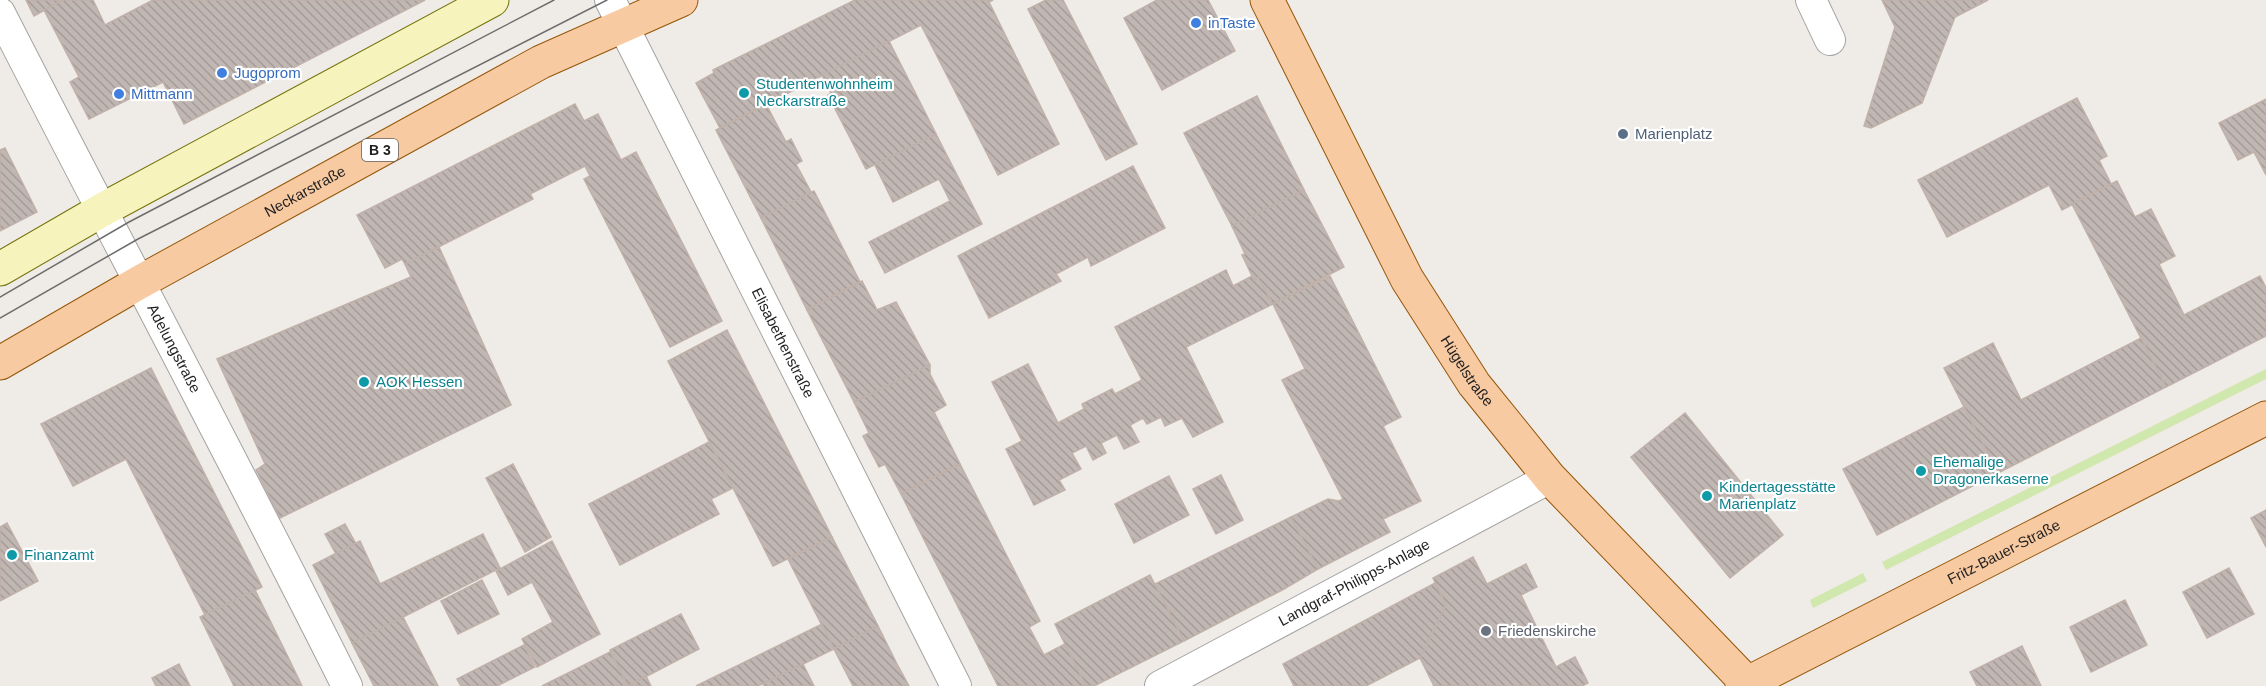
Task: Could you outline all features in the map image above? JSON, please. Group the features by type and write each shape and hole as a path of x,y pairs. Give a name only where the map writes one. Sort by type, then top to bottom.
{"main road":[{"path":"0,269 102,210 492,0"},
{"name":"Neckarstraße","path":"0,363 140,282 541,62 616,13 681,0"},
{"name":"Hügelstraße","path":"1267,0 1407,279 1474,384 1550,478 1746,685"},
{"name":"Fritz-Bauer-Straße","path":"1746,685 2266,418"}],"street":[{"path":"1811,0 1830,40"},
{"name":"Adelungstraße","path":"0,13 347,686"},
{"name":"Elisabethenstraße","path":"616,13 956,686"},
{"name":"Landgraf-Philipps-Anlage","path":"1160,686 1550,478"}],"green space":[{"path":"2266,369 2266,379 1886,570 1882,562"},
{"path":"1863,573 1867,581 1813,608 1810,600"}],"building":[{"path":"26,0 63,0 34,16"},
{"path":"63,0 93,0 105,25 153,0 425,0 184,124 163,82 89,119 70,82 79,77 44,10"},
{"name":"Studentenwohnheim Neckarstraße","path":"855,0 993,0 989,2 1059,144 998,175 921,25 720,128 696,83 714,73 713,70"},
{"path":"1046,0 1063,0 1137,144 1106,160 1028,9"},
{"path":"1157,0 1208,0 1235,51 1162,90 1124,18"},
{"path":"1882,0 1988,0 1955,17 1922,103 1871,128 1864,126 1895,27"},
{"path":"889,41 936,134 866,169 828,95 831,93 822,75"},
{"path":"1257,96 1304,190 1232,226 1184,133"},
{"path":"2077,98 2107,156 2099,160 2111,184 2062,210 2049,185 1947,237 1918,180"},
{"path":"2266,99 2266,175 2254,152 2238,160 2219,123"},
{"path":"575,104 584,121 598,114 621,160 636,152 722,321 670,347 584,179 590,176 585,166 530,194 533,199 405,264 402,259 385,268 357,215"},
{"path":"766,104 786,142 791,139 802,161 796,164 811,192 761,218 716,130"},
{"path":"936,134 982,224 885,273 869,242 950,201 939,179 893,202 875,165"},
{"path":"5,148 37,212 0,231 0,150"},
{"path":"1133,166 1165,228 1091,266 1088,257 1056,274 1061,281 989,318 958,256"},
{"path":"2117,181 2135,217 2151,209 2175,256 2159,264 2184,315 2260,276 2266,288 2266,336 2166,387 2072,204"},
{"path":"1304,190 1344,267 1273,304 1258,278 1254,280 1232,226"},
{"path":"814,191 860,282 807,310 761,218"},
{"name":"AOK Hessen","path":"439,247 511,405 280,518 256,470 265,464 217,359 411,277 405,264"},
{"path":"1226,270 1233,286 1252,276 1254,280 1258,278 1273,304 1186,347 1223,422 1193,437 1182,418 1165,426 1161,417 1147,424 1143,418 1130,425 1139,442 1124,449 1117,435 1101,443 1106,453 1093,460 1086,446 1072,453 1081,469 1059,480 1065,490 1034,505 1006,449 1022,441 992,382 1028,364 1058,423 1084,409 1082,404 1112,389 1115,394 1142,380 1115,327"},
{"path":"1330,276 1401,417 1383,426 1421,501 1383,519 1390,532 1318,569 1291,517 1328,499 1339,501 1343,499 1282,380 1305,369 1273,304"},
{"path":"862,281 877,310 896,302 930,365 854,402 807,310"},
{"path":"727,330 832,537 773,566 668,361"},
{"path":"2141,338 2166,387 1998,473 1944,368 1993,343 2021,400"},
{"path":"930,365 930,374 946,405 934,412 960,464 901,494 885,464 879,467 863,436 869,433 854,402"},
{"path":"151,368 262,587 205,615 126,459 73,486 41,424"},
{"name":"Ehemalige Dragonerkaserne","path":"1964,407 1998,473 1877,535 1843,469"},
{"name":"Kindertagesstätte Marienplatz","path":"1685,413 1783,535 1730,578 1631,457"},
{"path":"709,442 733,488 711,499 719,514 620,565 589,504"},
{"path":"513,464 551,537 525,552 486,478"},
{"path":"960,464 1040,621 1029,627 1044,655 1065,644 1086,686 998,686 901,494"},
{"path":"1221,475 1243,520 1216,534 1193,489"},
{"path":"1169,476 1189,515 1134,543 1115,504"},
{"path":"2266,510 2266,547 2251,518"},
{"path":"1291,517 1318,569 1184,641 1155,584"},
{"name":"Finanzamt","path":"7,523 38,581 0,601 0,527"},
{"path":"345,524 356,544 336,554 325,534"},
{"path":"483,534 500,568 352,643 313,565 360,541 380,584"},
{"path":"832,537 878,626 834,649 788,559"},
{"path":"552,541 600,634 537,667 522,639 553,622 532,582 508,595 496,571"},
{"name":"Friedenskirche","path":"1473,557 1487,584 1526,564 1537,587 1521,595 1556,667 1575,657 1588,683 1582,686 1434,686 1420,658 1446,605 1433,578"},
{"path":"2229,568 2254,614 2207,638 2183,592"},
{"path":"1150,575 1184,641 1094,686 1086,686 1055,624"},
{"path":"482,580 499,614 458,634 441,601"},
{"path":"1435,583 1446,605 1420,658 1366,686 1294,686 1283,664"},
{"path":"255,590 302,686 234,686 200,617"},
{"path":"2125,600 2147,645 2091,672 2070,627"},
{"path":"681,614 699,649 628,686 610,650"},
{"path":"403,617 438,686 374,686 352,643"},
{"path":"822,624 834,649 758,686 696,686"},
{"path":"878,626 909,686 853,686 834,649"},
{"path":"524,645 535,667 497,686 461,686 457,679"},
{"path":"2022,646 2041,686 1977,686 1970,672"},
{"path":"610,652 628,686 542,686"},
{"path":"179,664 190,686 156,686 152,678"},
{"path":"803,664 814,686 764,686 763,684"},
{"path":"646,676 651,686 628,686"}],"tram line":[{"path":"0,297 129,222 554,0"},
{"path":"0,318 138,239 607,0"}],"place":[{"name":"inTaste","path":"1196,23"},
{"name":"Jugoprom","path":"222,73"},
{"name":"Studentenwohnheim Neckarstraße","path":"744,93"},
{"name":"Mittmann","path":"119,94"},
{"name":"Marienplatz","path":"1623,134"},
{"name":"AOK Hessen","path":"364,382"},
{"name":"Ehemalige Dragonerkaserne","path":"1921,471"},
{"name":"Kindertagesstätte Marienplatz","path":"1707,496"},
{"name":"Finanzamt","path":"12,555"},
{"name":"Friedenskirche","path":"1486,631"}]}
